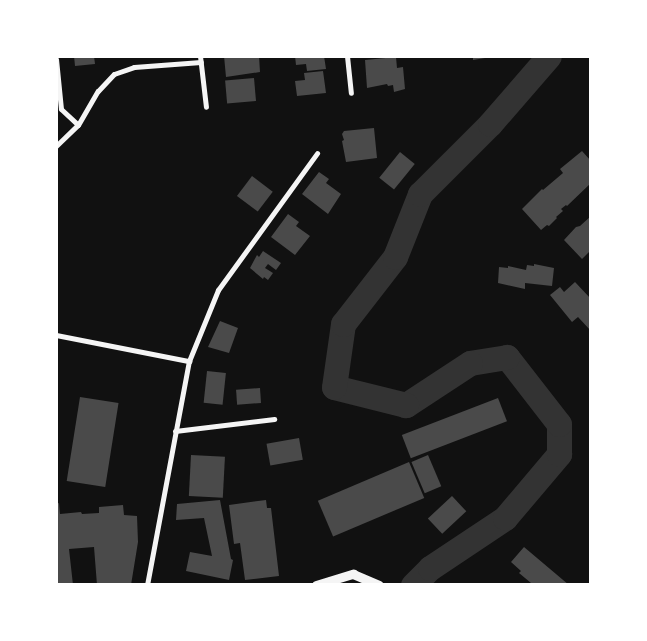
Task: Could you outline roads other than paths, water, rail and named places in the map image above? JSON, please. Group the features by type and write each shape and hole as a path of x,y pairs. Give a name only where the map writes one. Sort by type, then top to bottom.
{"street":[{"path":"347,56 351,93"},
{"path":"56,59 61,109 78,125"},
{"path":"56,146 78,125 98,91 114,74 134,67 201,59 206,107"},
{"path":"147,585 189,361 218,290 317,153"},
{"path":"56,335 189,361"},
{"path":"175,431 274,419"},
{"path":"316,585 353,574 378,584"}],"waterway":[{"path":"413,585 430,568 505,518 559,454 559,424 507,357 470,363 406,405 334,387 343,324 395,257 420,194 490,124 549,56"}]}
